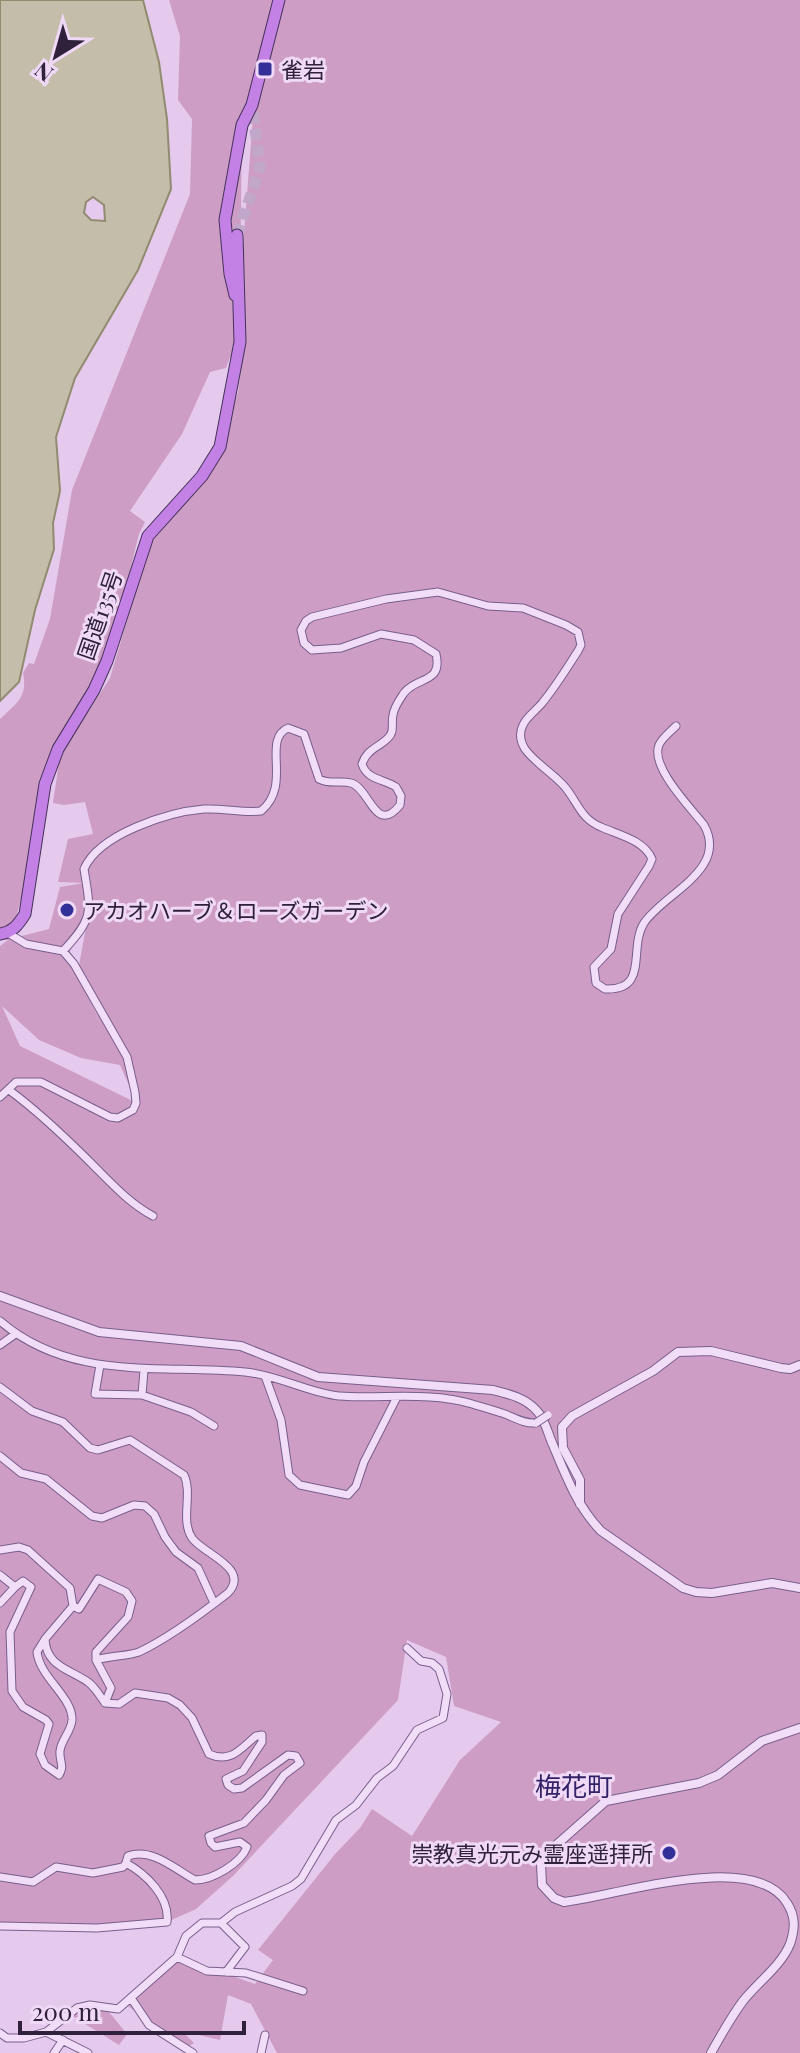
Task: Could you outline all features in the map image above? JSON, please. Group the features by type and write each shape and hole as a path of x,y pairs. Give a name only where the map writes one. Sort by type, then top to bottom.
{"highway":[{"name":"国道135号","path":"239,309 230,274 225,220 242,125 252,105 279,0"},
{"name":"国道135号","path":"4,934 18,926 25,914 45,784 58,749 94,690 107,661 148,536 202,476 220,447 240,342 237,235"}],"street":[{"path":"63,951 84,926 91,905 84,869 96,850 147,822 202,809 261,811 269,802 279,773 275,742 288,728 304,734 319,779 326,783 350,782 376,812 383,815 400,805 401,796 396,787 372,777 362,764 370,749 393,732 394,710 406,690 436,671 436,654 414,640 381,634 341,648 312,650 304,643 301,630 312,617 386,599 438,592 488,606 523,608 578,632 581,645 578,651 545,701 524,722 520,738 544,770 565,787 583,816 646,848 651,854 649,866 618,914 614,924 614,943 594,967 596,983 605,989 623,986 632,979 642,927 652,914 698,873 711,848 704,825 660,766 660,742 676,726"},
{"path":"0,1097 16,1082 41,1082 110,1117 118,1118 133,1110 136,1103 127,1057 74,964 63,951 26,944 4,934"},
{"path":"9,1090 39,1113 122,1194 153,1216"},
{"path":"0,1296 99,1332 241,1346 318,1377 493,1390 512,1395 539,1412 580,1505 601,1531 683,1588 712,1593 772,1583 800,1588"},
{"path":"0,1321 14,1335 55,1352 100,1365 144,1370 245,1372 336,1396 449,1399 527,1424 536,1423 548,1415"},
{"path":"0,1345 14,1335"},
{"path":"580,1505 580,1480 563,1448 562,1427 572,1416 653,1371 678,1352 711,1351 790,1369 800,1365"},
{"path":"100,1365 95,1394 142,1395 191,1412 214,1426"},
{"path":"142,1395 144,1370"},
{"path":"265,1376 281,1420 287,1466 293,1480 309,1488 348,1495 356,1486 364,1462 397,1397"},
{"path":"0,1387 32,1411 63,1422 90,1448 98,1450 130,1440 184,1475 189,1533 202,1548 226,1564 233,1574 233,1588 135,1653 96,1660"},
{"path":"0,1456 21,1473 51,1482 92,1516 102,1518 134,1505 145,1506 154,1514 171,1545 198,1568 214,1603"},
{"path":"0,1550 19,1547 28,1550 70,1588 73,1606 37,1652 41,1667 72,1716 70,1730 60,1748 63,1767 59,1775 45,1765 40,1754 49,1724 23,1707 12,1691 10,1632 31,1587 23,1581 0,1603"},
{"path":"0,1575 15,1587"},
{"path":"73,1606 79,1609 98,1579 126,1592 132,1601 128,1617 98,1647 96,1660 111,1688 105,1703"},
{"path":"45,1639 45,1649 50,1657 63,1670 92,1685 105,1703"},
{"path":"0,2033 14,2039 46,2032 77,2008 90,2005 118,2009 177,1957 191,1931 202,1923 221,1923 235,1912 301,1879 336,1820 356,1805 377,1778 393,1766 417,1730 443,1718 447,1694 439,1669 432,1663 421,1661 407,1648"},
{"path":"0,1877 33,1882 56,1867 93,1873 123,1867 128,1856 137,1853 173,1864 191,1878 201,1880 230,1866 245,1853 245,1844 240,1842 215,1847 209,1836 244,1823 266,1800 280,1779 300,1763 296,1756 288,1755 242,1788 234,1789 226,1779 243,1771 262,1742 262,1735 256,1736 232,1756 221,1758 209,1754 192,1718 168,1698 135,1693 119,1704 105,1703"},
{"path":"711,2053 742,2003 790,1945 795,1925 785,1899 767,1885 710,1877 564,1902 554,1898 542,1885 541,1864 546,1854 606,1801 699,1783 718,1775 762,1741 800,1728"},
{"path":"0,1926 97,1928 167,1922 167,1911 155,1887 140,1871 126,1863"},
{"path":"221,1923 245,1947 226,1972"},
{"path":"177,1957 207,1971 246,1973 303,1991"},
{"path":"131,1998 149,2025 193,2053"},
{"path":"46,2032 88,2053"},
{"path":"261,2053 265,2035"},
{"path":"56,2052 63,2040"}],"shaded area":[{"path":"0,0 143,0 159,62 167,119 171,189 138,270 75,378 56,437 60,491 53,523 54,549 35,610 19,682 0,701","holes":["93,197 104,205 105,221 91,220 84,213 86,202"]},
{"path":"169,0 273,0 242,125 240,285 253,117 279,0 800,0 800,2053 277,2053 251,2004 228,1995 220,2040 182,2031 194,2043 186,2048 128,2006 146,1979 177,1957 255,1984 273,1960 258,1950 360,1828 372,1809 412,1836 460,1760 501,1722 454,1706 446,1657 407,1640 398,1700 233,1876 196,1909 165,1923 122,1927 0,1925 0,946 8,940 0,938 0,719 19,699 24,688 23,673 29,663 34,664 50,619 72,490 190,194 192,119 178,100 180,36","holes":["240,330 245,335 238,392 215,462 156,524 110,678 60,756 53,803 85,802 93,834 68,839 58,882 84,883 60,887 49,929 10,939 45,784 112,643 139,534 145,522 130,511 182,434 210,372 226,368","90,905 78,971 100,1021 68,956","2,1006 39,1040 81,1058 120,1065 137,1103 20,1046"]},
{"path":"90,2005 109,2012 127,2034 119,2045 69,2014"}],"tunnel":[{"path":"237,235 260,168 252,105"}],"place":[{"name":"雀岩","path":"265,69"},
{"name":"アカオハーブ＆ローズガーデン","path":"67,910"},
{"name":"崇教真光元み霊座遥拝所","path":"669,1853"}],"district":[{"name":"梅花町","path":"574,1785"}]}
